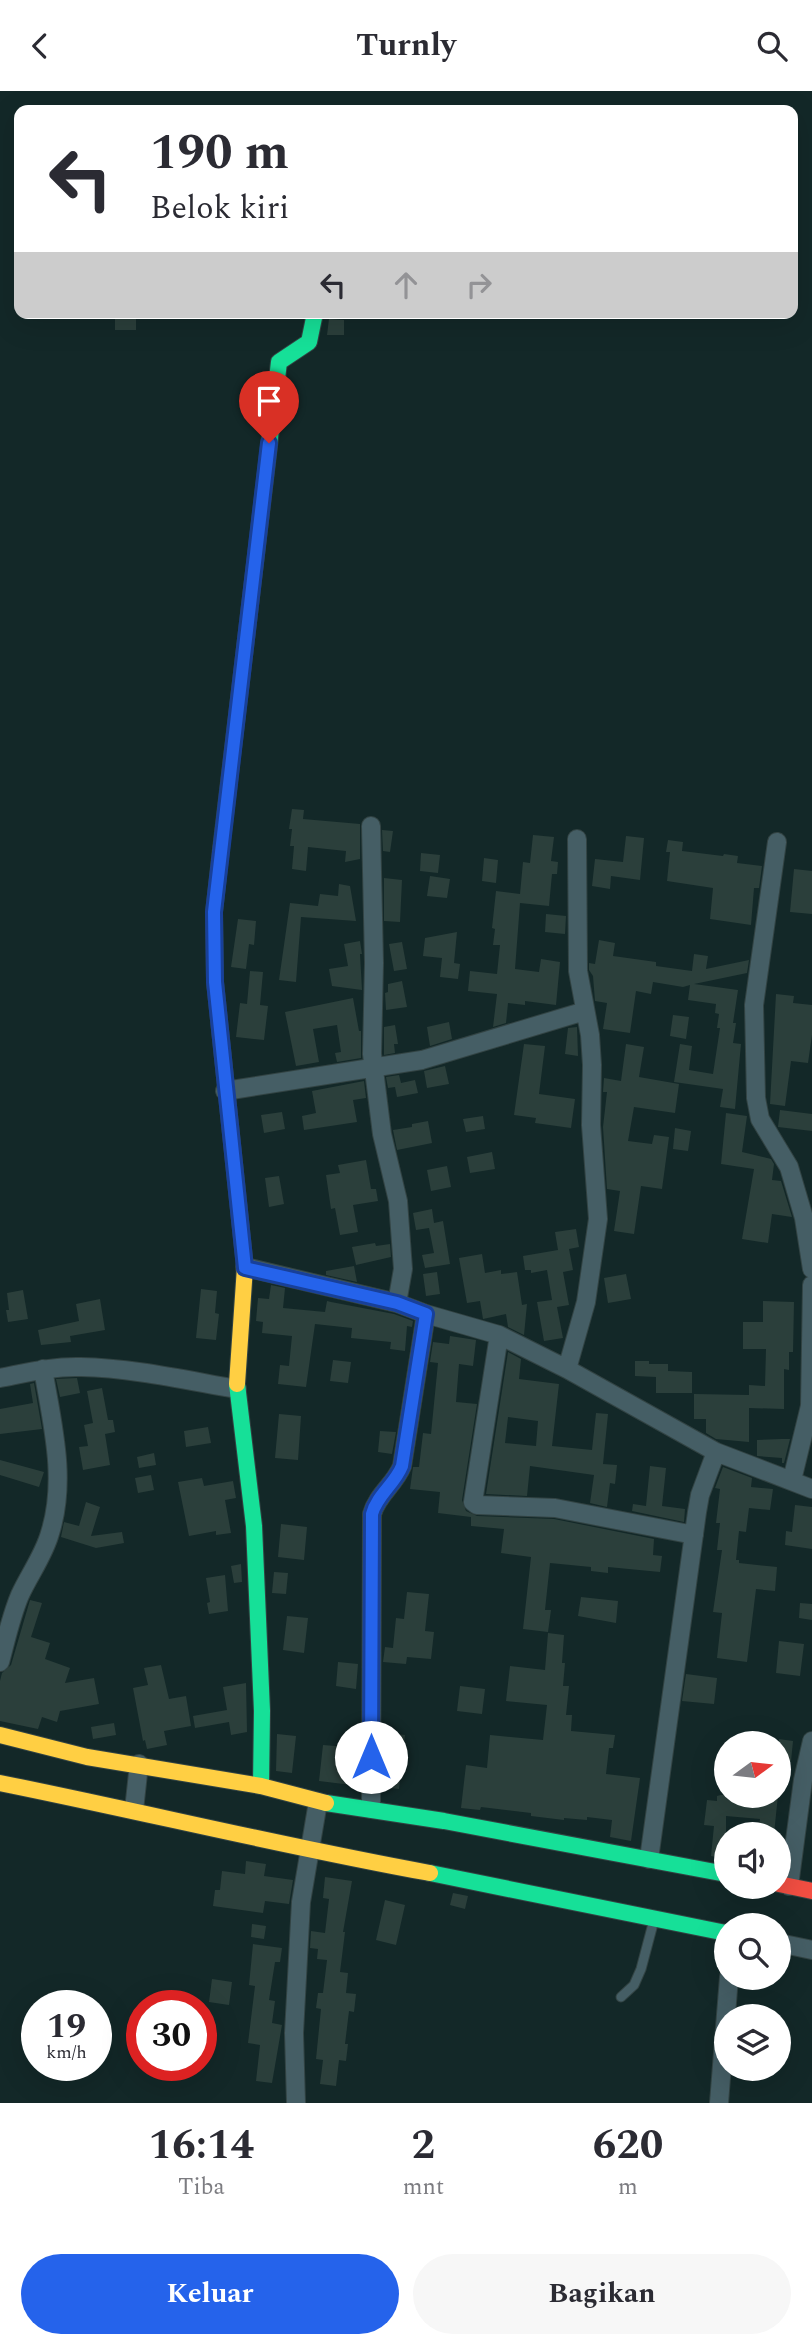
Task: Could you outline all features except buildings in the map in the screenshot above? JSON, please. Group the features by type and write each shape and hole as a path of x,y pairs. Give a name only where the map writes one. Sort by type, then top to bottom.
{"street":[{"path":"261,1786 262,1711 254,1526 237,1389 245,1268 215,982 214,912 279,362 305,349 310,343 315,319"},
{"path":"371,826 374,963 371,1038 382,1134 398,1201 404,1269 397,1303"},
{"path":"567,1369 586,1301 598,1219 590,1125 590,1035 578,971 577,839"},
{"path":"777,842 754,1005 756,1098 760,1119 789,1167 804,1218 812,1269"},
{"path":"225,1091 433,1057 584,1011"},
{"path":"245,1268 397,1303 499,1335 567,1369 716,1452 812,1489"},
{"path":"792,1481 810,1406 812,1285"},
{"path":"371,1809 371,1521 374,1506 395,1480 402,1466 426,1314"},
{"path":"499,1335 473,1503 555,1508 694,1535"},
{"path":"0,1378 43,1369 80,1367 163,1376 237,1389"},
{"path":"0,1662 16,1605 50,1536 53,1522 58,1474 43,1369"},
{"path":"649,1859 700,1495 716,1452"},
{"path":"0,1735 139,1768 261,1786 316,1811 371,1809 714,1872"},
{"path":"791,1846 812,1741"},
{"path":"134,1807 139,1768"},
{"path":"0,1783 134,1807 308,1850 714,1930"},
{"path":"296,2103 294,2033 298,1941 308,1850 316,1811"},
{"path":"791,1886 812,1891"},
{"path":"791,1946 812,1950"},
{"path":"719,2103 728,1990"}],"lane":[{"path":"621,1997 634,1985 641,1969 655,1918"}],"traffic: fast":[{"path":"221,849 279,362 309,342 314,319"},
{"path":"237,1384 254,1526 262,1711 261,1786"},
{"path":"326,1803 444,1821 714,1872"},
{"path":"430,1873 714,1931"}],"traffic: slow":[{"path":"221,849 214,912 215,982 245,1267 237,1384"},
{"path":"0,1735 87,1757 261,1786 326,1803"},
{"path":"0,1783 430,1873"}],"traffic: jam":[{"path":"791,1887 812,1891"}],"route":[{"path":"269,443 214,912 215,982 245,1268 397,1303 426,1314 402,1466 395,1480 374,1506 371,1521 371,1757"}]}
